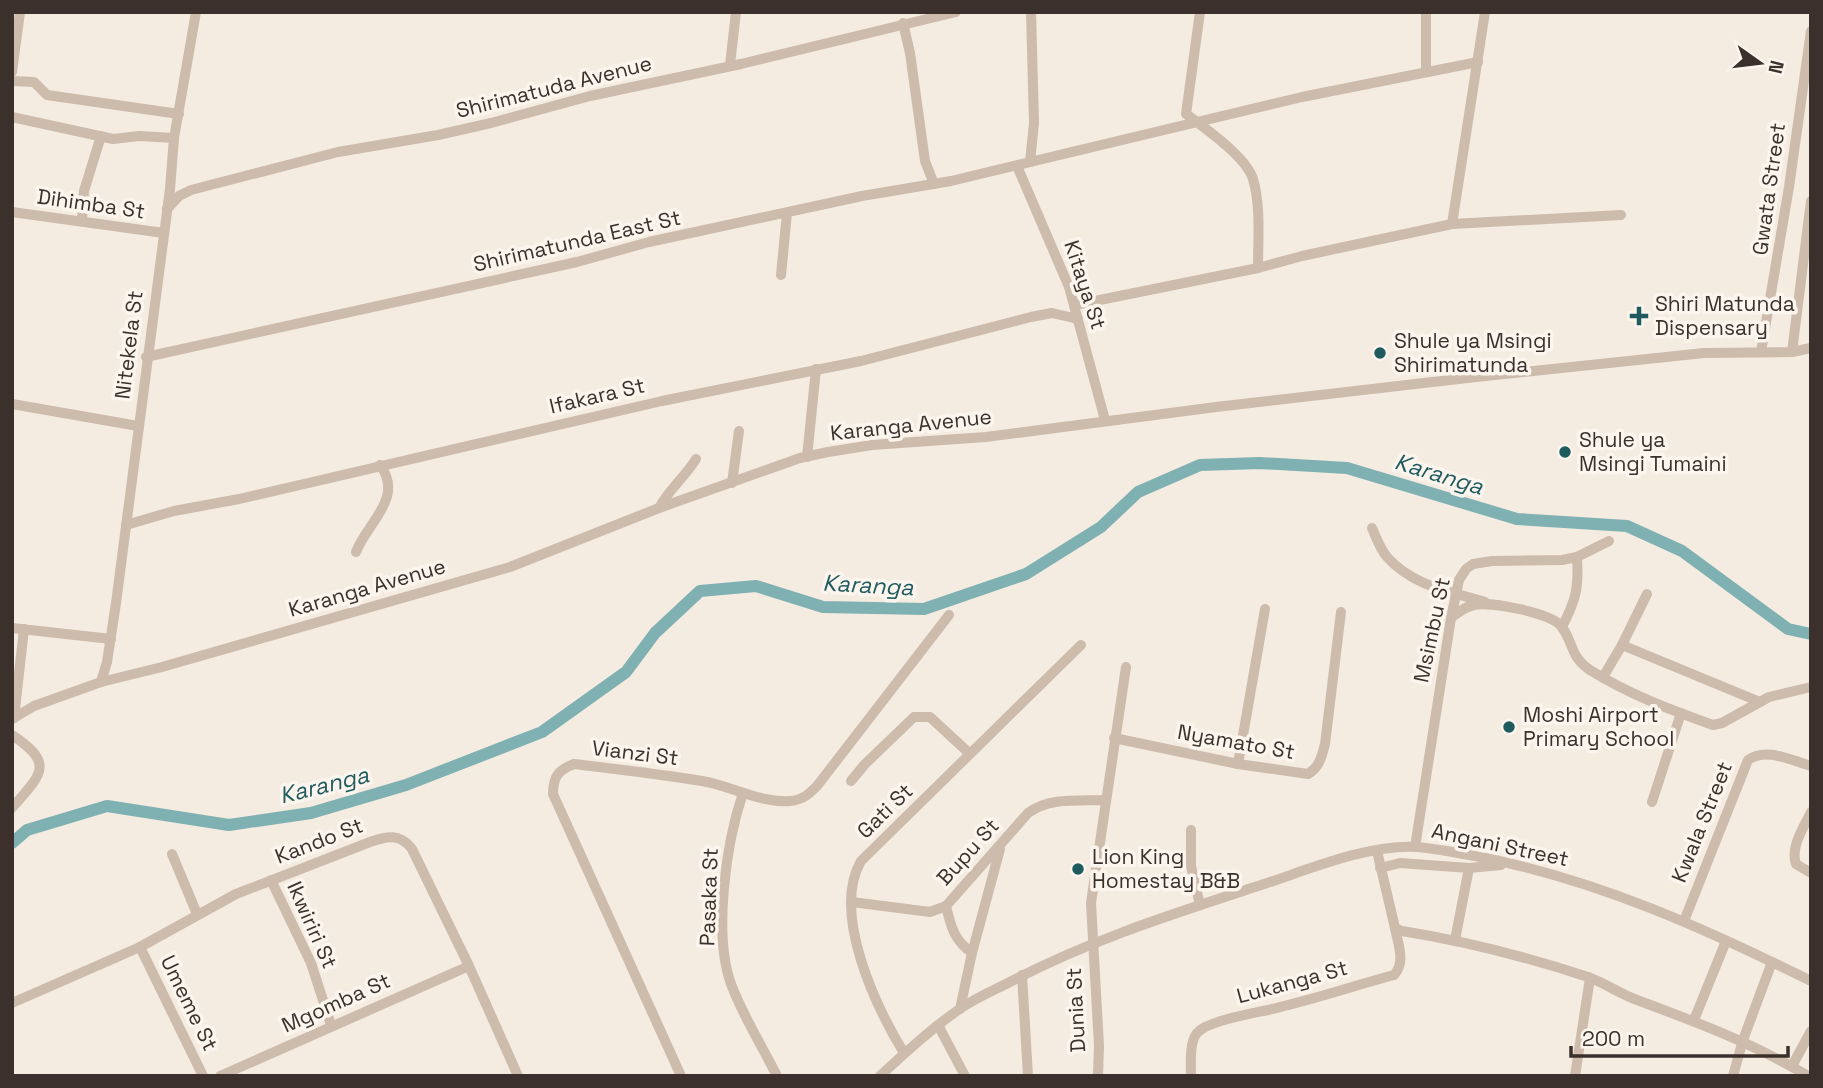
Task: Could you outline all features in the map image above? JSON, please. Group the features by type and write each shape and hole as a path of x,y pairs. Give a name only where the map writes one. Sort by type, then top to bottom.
{"street":[{"path":"12,72 15,29 20,12"},
{"path":"730,65 736,12"},
{"name":"Shirimatuda Avenue","path":"167,209 179,196 191,190 264,170 338,152 491,123 590,96 730,65 930,15 956,12"},
{"path":"1030,162 1034,123 1031,12"},
{"path":"1200,12 1186,114 1245,165 1253,178 1258,268"},
{"path":"1426,12 1426,72"},
{"path":"1452,224 1485,12"},
{"name":"Nitekela St","path":"101,682 111,639 174,138 200,13"},
{"path":"903,23 910,53 925,161 934,184"},
{"name":"Gwata Street","path":"1761,352 1789,187 1811,31"},
{"name":"Shirimatunda East St","path":"146,357 577,262 649,242 1017,166 1198,122 1478,62"},
{"path":"12,81 34,82 47,94 179,114"},
{"path":"12,117 113,139 139,136 174,138"},
{"path":"82,221 84,191 101,136"},
{"name":"Kitaya St","path":"1017,166 1055,250 1075,306 1105,420"},
{"path":"1792,352 1811,201"},
{"name":"Dihimba St","path":"12,212 164,233"},
{"path":"781,275 787,213"},
{"path":"1075,306 1452,224 1621,215"},
{"name":"Ifakara St","path":"126,525 662,401 862,360 1031,317 1052,313 1077,319"},
{"name":"Karanga Avenue","path":"13,718 34,706 101,682 510,567 659,508 807,457 872,445 986,437 1105,420 1564,368 1704,354 1792,352 1811,348"},
{"path":"807,457 816,369"},
{"path":"12,404 138,426"},
{"path":"732,482 738,431"},
{"path":"659,508 671,488 686,474 696,459"},
{"path":"356,552 359,543 378,519 384,506 388,480 380,465"},
{"path":"1372,528 1385,556 1409,577 1426,585 1542,616 1562,627 1571,649 1581,663 1603,677 1681,713 1713,724 1722,723 1760,702 1795,689 1811,687"},
{"name":"Msimbu St","path":"1415,847 1459,580 1472,564 1492,561 1562,560 1577,557 1609,541"},
{"path":"1562,627 1572,608 1579,584 1577,557"},
{"path":"1603,677 1647,594"},
{"path":"1451,618 1461,610 1489,603"},
{"path":"1238,764 1265,609"},
{"name":"Nyamato St","path":"1114,738 1238,764 1308,774 1315,770 1325,744 1341,612"},
{"name":"Vianzi St","path":"681,1076 554,794 556,775 563,768 574,764 701,780 779,801 806,797 949,615"},
{"path":"12,628 111,639"},
{"path":"13,718 24,629"},
{"name":"Gati St","path":"904,1053 859,958 854,938 852,902 855,872 861,861 1081,645"},
{"path":"1622,645 1760,702"},
{"path":"1092,942 1091,903 1126,667"},
{"path":"1651,802 1681,713"},
{"path":"851,780 864,764 914,717 930,717 969,753"},
{"path":"12,735 33,748 40,764 32,785 12,808"},
{"name":"Kwala Street","path":"1684,921 1748,760 1756,754 1770,754 1811,766"},
{"name":"Pasaka St","path":"743,793 731,836 726,877 726,959 731,984 777,1076"},
{"name":"Bupu St","path":"852,902 930,912 946,906 1039,805 1055,801 1105,800"},
{"path":"1811,812 1793,856 1796,864 1811,873"},
{"path":"1191,830 1191,866 1200,905"},
{"name":"Kando St","path":"12,1003 139,947 236,894 386,836 405,840 412,849 518,1076"},
{"path":"960,1009 1001,845"},
{"name":"Angani Street","path":"880,1076 904,1053 960,1009 1022,975 1092,942 1342,858 1415,847 1512,864 1586,884 1684,921 1811,981"},
{"path":"1377,851 1395,928 1506,951 1590,978 1634,999 1743,1040 1808,1076"},
{"path":"172,854 197,914"},
{"path":"1381,868 1400,863 1469,868 1512,864"},
{"path":"1455,940 1469,868"},
{"name":"Ikwiriri St","path":"271,880 311,963 331,1025"},
{"path":"946,906 956,939 972,953"},
{"name":"Lukanga St","path":"1191,1076 1193,1042 1196,1034 1203,1029 1223,1020 1282,1007 1394,975 1401,959 1395,928"},
{"path":"1694,1020 1726,941"},
{"name":"Dunia St","path":"1092,942 1099,1046 1098,1076"},
{"name":"Umeme St","path":"139,947 203,1076"},
{"path":"1733,1076 1743,1040 1772,962"},
{"name":"Mgomba St","path":"220,1076 468,966"},
{"path":"1022,975 1028,1076"},
{"path":"1575,1076 1590,978"},
{"path":"938,1025 965,1076"},
{"path":"1792,1066 1811,1031"}],"waterway":[{"name":"Karanga","path":"12,843 27,830 107,806 229,825 311,813 406,785 542,732 626,672 655,633 700,591 756,586 823,607 924,609 1026,574 1101,527 1138,492 1200,465 1260,463 1347,468 1517,519 1627,526 1682,551 1788,629 1811,634"}],"place":[{"name":"Shiri Matunda Dispensary","path":"1639,316"},
{"name":"Shule ya Msingi Shirimatunda","path":"1380,353"},
{"name":"Shule ya Msingi Tumaini","path":"1565,452"},
{"name":"Moshi Airport Primary School","path":"1509,727"},
{"name":"Lion King Homestay B&B","path":"1078,869"}]}
